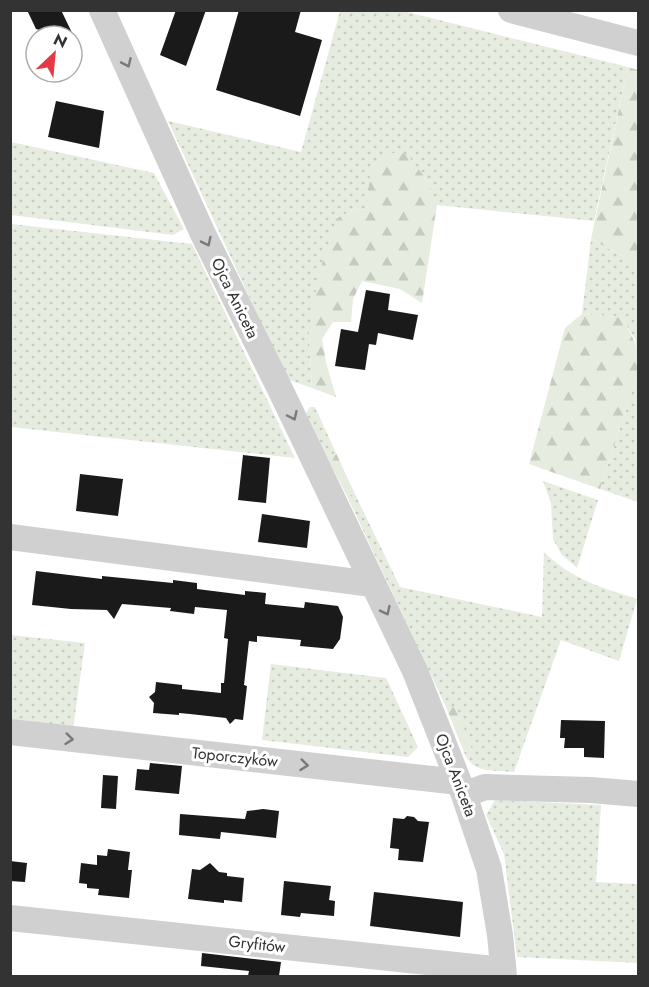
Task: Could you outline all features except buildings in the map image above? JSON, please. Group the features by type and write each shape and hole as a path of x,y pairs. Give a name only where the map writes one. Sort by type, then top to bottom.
{"street":[{"name":"Ojca Aniceta","path":"102,10 202,232 415,671 462,789 489,869 503,973"},
{"path":"511,10 639,43"},
{"path":"10,537 372,584"},
{"name":"Toporczyków","path":"10,732 462,789"},
{"path":"462,789 485,787 591,790 639,794"},
{"name":"Gryfitów","path":"10,918 503,973"}],"green space":[{"path":"340,11 403,11 628,67 594,221 437,205 423,175 367,209 351,210 309,333 312,388 287,379 168,121 301,152"},
{"path":"628,67 638,70 638,265 591,239"},
{"path":"11,142 154,173 184,229 173,235 11,215"},
{"path":"392,153 407,154 423,175 437,205 422,303 400,289 362,281 353,299 351,322 333,322 322,339 336,397 312,388 309,333 318,277 336,219 352,210 367,209 371,162"},
{"path":"11,224 192,244 295,458 11,427"},
{"path":"591,239 638,265 638,362 635,339 621,317 582,314"},
{"path":"582,314 621,317 632,337 638,356 638,372 600,489 529,464 565,328"},
{"path":"638,372 638,502 600,489"},
{"path":"310,407 315,407 336,453 326,456 306,413"},
{"path":"336,453 355,494 347,496 326,456"},
{"path":"543,481 598,500 577,568 562,555 553,539 551,503"},
{"path":"355,494 400,587 542,617 544,552 576,576 637,599 619,661 561,640 514,772 485,770 472,764 468,759 464,752 472,750 456,707 446,707 347,496"},
{"path":"11,635 85,643 73,729 11,722"},
{"path":"271,664 386,678 418,747 408,757 262,740"},
{"path":"456,706 472,750 464,752 446,707"},
{"path":"495,800 601,805 596,882 638,884 638,963 517,957 504,854 486,815"}]}
